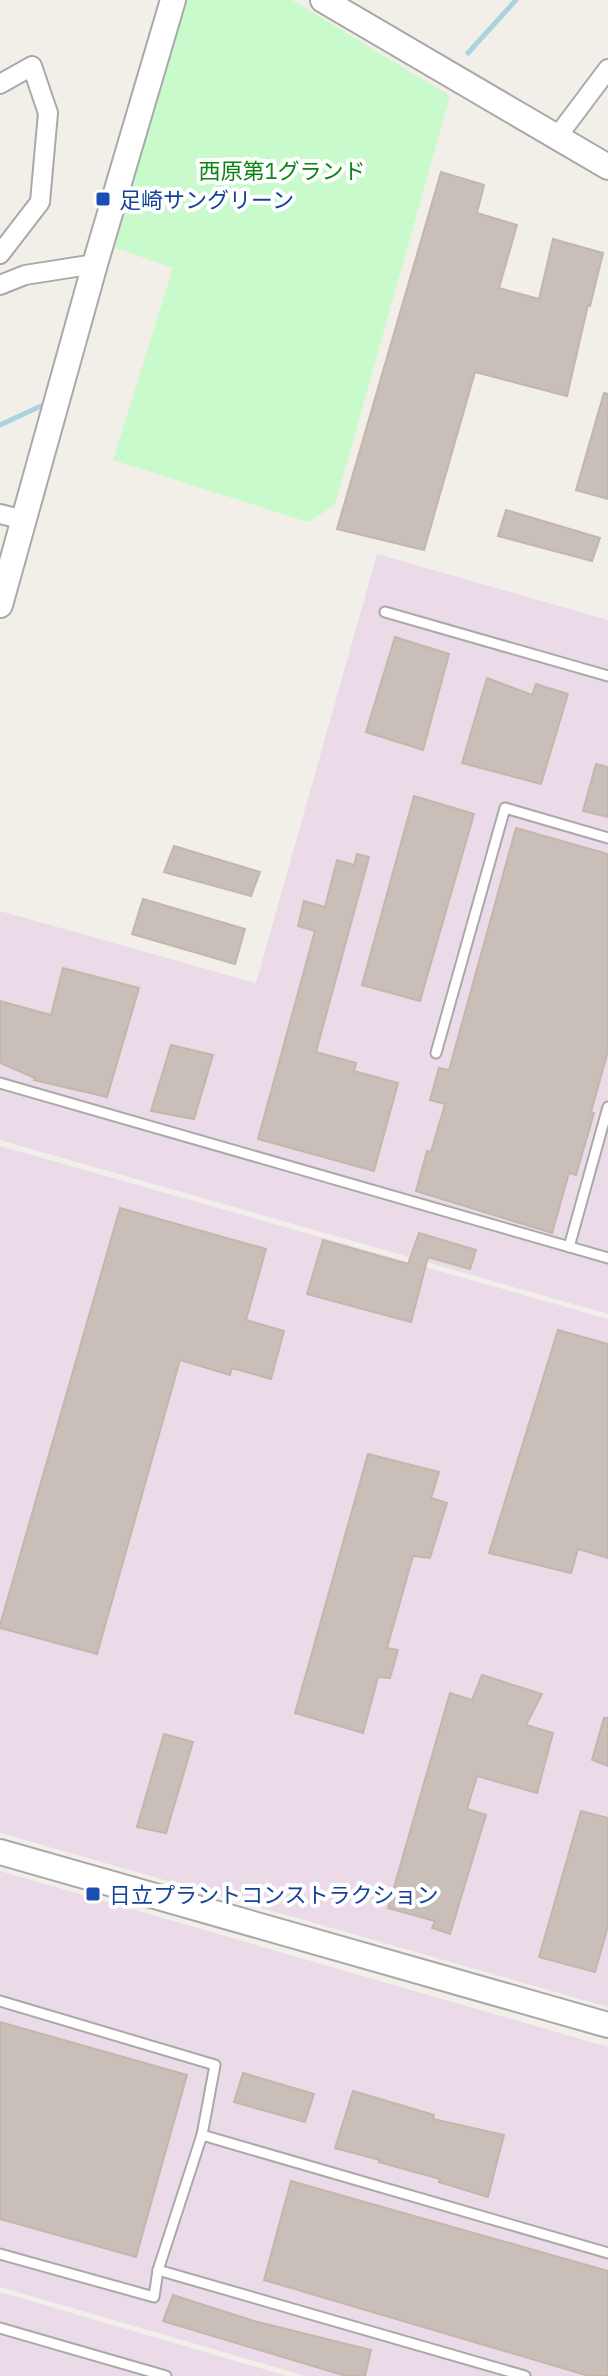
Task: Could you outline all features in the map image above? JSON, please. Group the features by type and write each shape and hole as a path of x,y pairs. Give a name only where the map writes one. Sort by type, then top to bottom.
{"street":[{"path":"0,605 95,264 173,0"},
{"path":"323,0 608,167"},
{"path":"0,84 32,66 48,113 40,202 0,254 25,275"},
{"path":"557,137 608,69"},
{"path":"0,285 25,275 95,264"},
{"path":"0,514 24,520"},
{"path":"0,1852 608,2025"}],"lane":[{"path":"385,612 608,676"},
{"path":"436,1053 505,808 608,838"},
{"path":"0,1083 608,1258"},
{"path":"569,1247 608,1107"},
{"path":"0,2001 215,2065 202,2135 158,2270 154,2297 0,2254"},
{"path":"202,2135 608,2253"},
{"path":"158,2270 525,2376"},
{"path":"0,2328 166,2376"}],"shaded area":[{"path":"377,554 608,620 608,1314 0,1140 0,911 256,983"},
{"path":"0,1146 608,1319 608,2007 0,1833"},
{"path":"0,1871 608,2047 608,2376 306,2376 0,2287"},
{"path":"0,2292 287,2376 0,2376"}],"green space":[{"name":"西原第1グランド","path":"185,0 292,0 450,96 335,505 308,522 113,460 173,268 113,247"}],"building":[{"path":"441,172 484,185 477,213 517,225 499,288 539,299 553,239 603,253 567,396 475,372 424,550 337,529"},
{"path":"604,393 608,394 608,499 576,490"},
{"path":"506,510 600,538 592,561 498,536"},
{"path":"395,637 449,654 423,750 366,732"},
{"path":"487,678 532,695 536,684 568,694 541,784 462,763"},
{"path":"596,764 608,767 608,817 583,811"},
{"path":"414,796 474,814 420,1001 362,985"},
{"path":"516,828 608,854 608,1051 576,1175 569,1173 552,1233 416,1191 445,1104 430,1100 439,1068 449,1070"},
{"path":"174,846 260,872 251,896 164,872"},
{"path":"357,854 369,857 316,1052 356,1063 354,1071 398,1083 374,1171 258,1139 315,931 298,926 304,901 325,907 337,860 354,865"},
{"path":"143,899 245,929 235,964 132,934"},
{"path":"63,968 139,988 107,1097 34,1080 0,1063 0,1001 51,1015"},
{"path":"171,1045 213,1055 194,1119 151,1111"},
{"path":"120,1208 266,1249 246,1320 284,1331 271,1379 232,1368 230,1375 180,1360 97,1654 0,1628 0,1625"},
{"path":"419,1233 476,1250 470,1269 428,1257 411,1322 307,1294 323,1240 408,1264"},
{"path":"558,1330 608,1344 608,1558 578,1549 571,1573 489,1553"},
{"path":"368,1454 439,1472 431,1498 447,1503 430,1558 413,1556 387,1648 398,1650 390,1678 378,1677 363,1733 295,1713"},
{"path":"482,1675 542,1694 526,1725 553,1733 537,1793 477,1776 467,1809 486,1815 450,1934 432,1928 435,1921 388,1908 450,1693 472,1700"},
{"path":"604,1718 608,1718 608,1766 592,1760"},
{"path":"164,1734 193,1742 166,1833 137,1827"},
{"path":"581,1811 608,1818 608,1926 595,1972 539,1957"},
{"path":"0,2022 187,2075 136,2257 0,2219"},
{"path":"243,2073 314,2094 305,2122 234,2102"},
{"path":"353,2091 434,2115 433,2119 504,2135 488,2197 439,2182 440,2179 335,2148"},
{"path":"291,2181 608,2271 608,2376 589,2376 264,2280"},
{"path":"173,2295 254,2321 371,2350 365,2376 346,2376 163,2321"}],"waterway":[{"path":"468,53 516,0"},
{"path":"0,425 41,406"}],"place":[{"name":"足崎サングリーン","path":"103,199"},
{"name":"日立プラントコンストラクション","path":"93,1894"}]}
